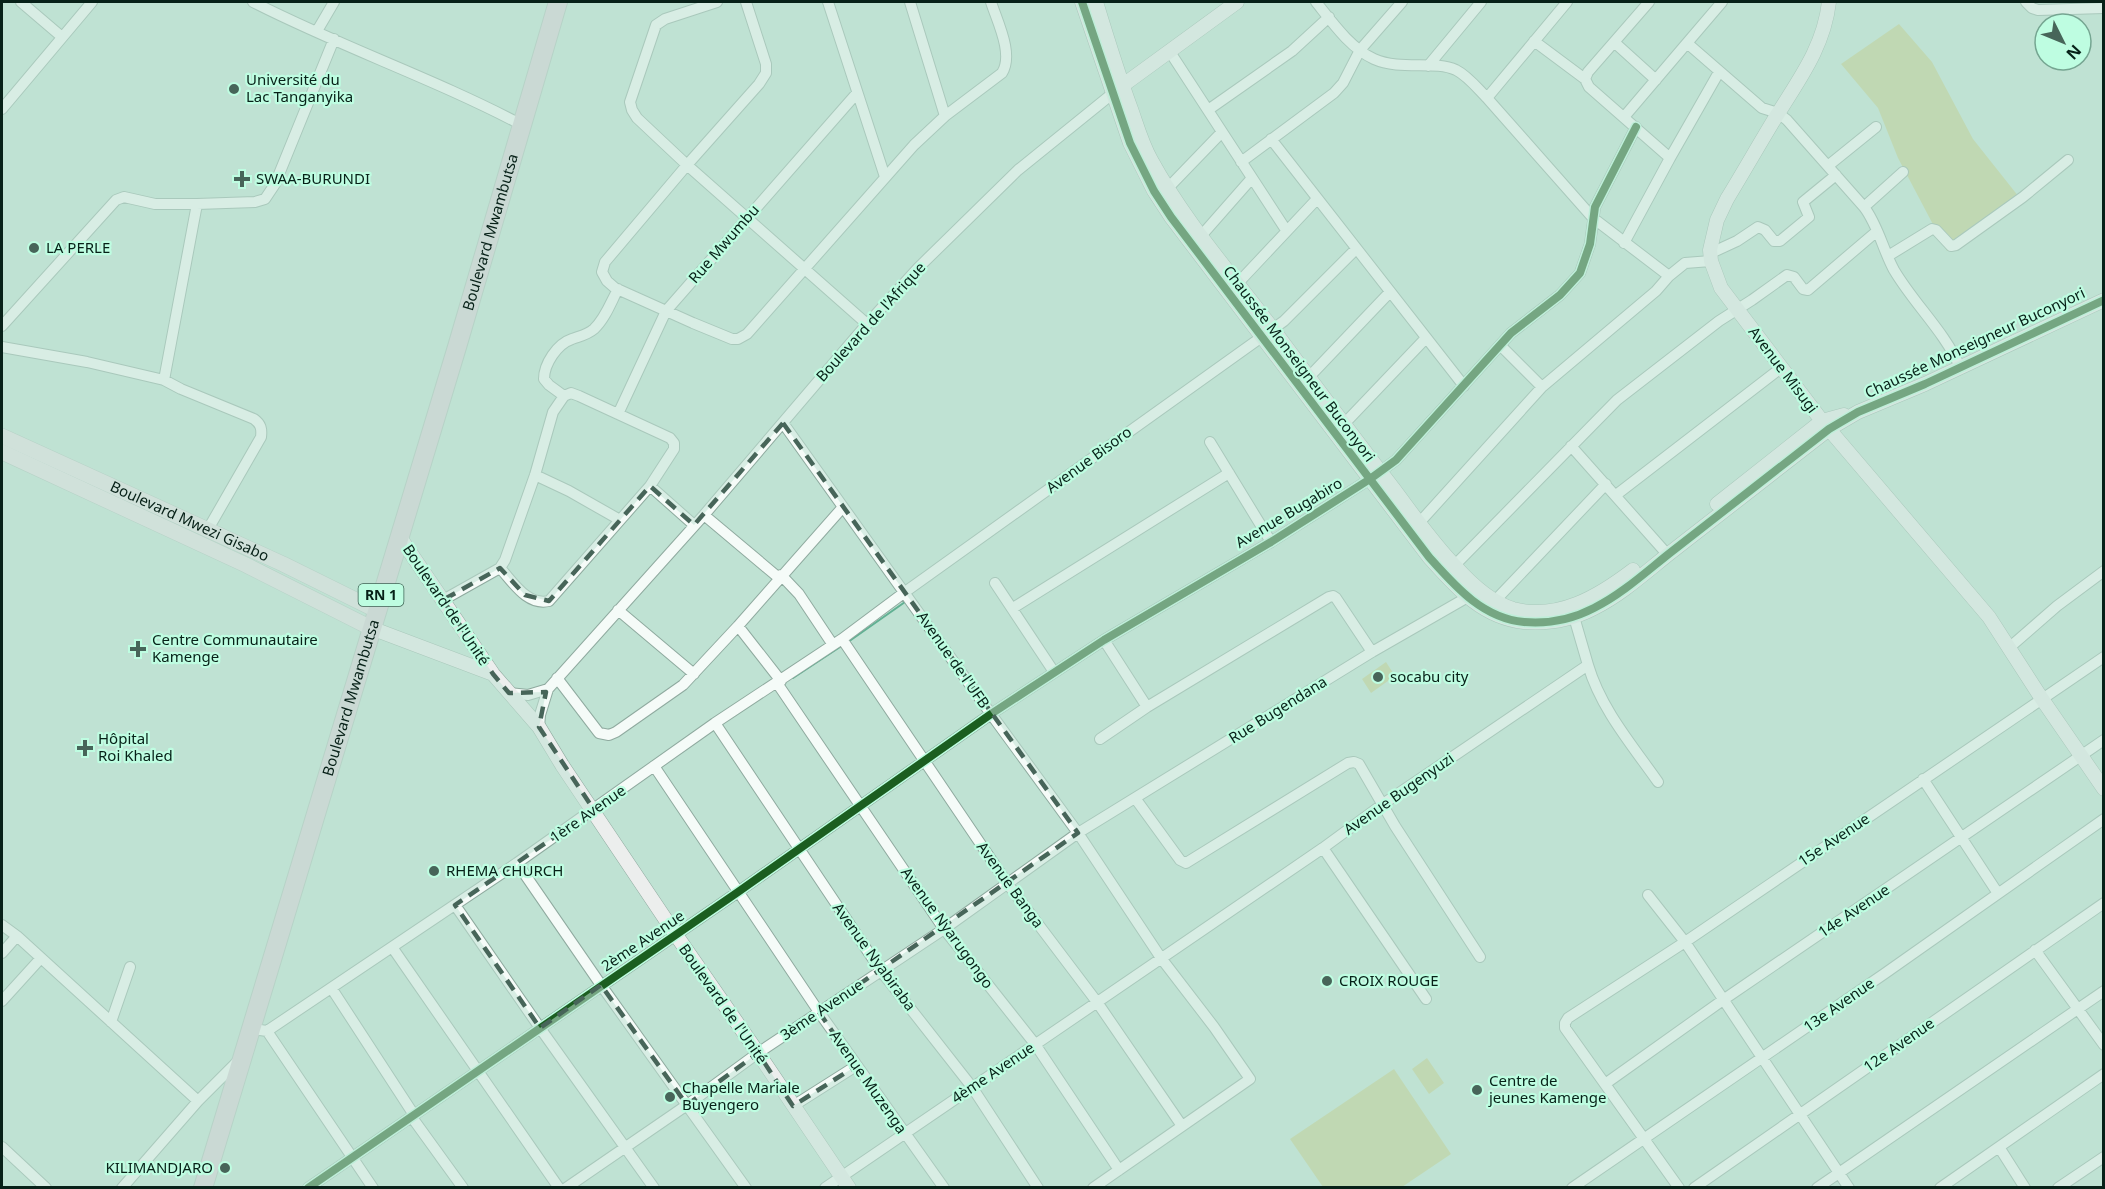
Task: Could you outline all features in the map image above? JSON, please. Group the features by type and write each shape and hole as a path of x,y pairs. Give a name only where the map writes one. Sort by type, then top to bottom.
{"highway":[{"name":"Boulevard Mwambutsa","path":"203,1188 242,1058 259,1030 373,619 558,2"}],"main road":[{"name":"Boulevard Mwezi Gisabo","path":"2,436 58,470 246,565 373,619"},
{"name":"Boulevard Mwezi Gisabo","path":"2,452 58,470 283,564 373,619"}],"street":[{"path":"21,2 62,38"},
{"path":"2,109 92,2"},
{"path":"253,2 363,54 485,106 522,125"},
{"path":"317,31 334,2"},
{"path":"717,2 665,19 656,25 630,102 632,110 637,118 687,165 867,324"},
{"path":"746,2 766,64 766,73 759,84 605,262 602,272 607,281 618,289 725,338 738,339 747,334 885,177 945,116 1002,73 1007,66 1008,55 991,2"},
{"path":"828,2 885,177"},
{"path":"910,2 945,116"},
{"name":"Chaussée Monseigneur Buconyori","path":"1082,2 1118,90 1149,157 1167,189 1238,284 1267,333 1309,377 1344,424 1375,476 1429,557 1473,594 1491,605 1529,612 1557,610 1573,612 1664,552 1825,425 1960,368 2103,300"},
{"name":"Chaussée Monseigneur Buconyori","path":"1096,2 1130,143 1154,191 1171,217 1267,333 1375,476 1419,523 1454,566 1473,594"},
{"name":"Boulevard de l'Afrique","path":"539,727 548,689 557,678 704,515 867,324 918,268 994,192 1118,90 1237,2"},
{"path":"1316,2 1359,50 1374,59 1407,66 1445,67 1457,71 1487,98 1593,218 1669,276"},
{"path":"1241,162 1334,93 1343,83 1359,50 1402,2"},
{"path":"1428,66 1481,2"},
{"path":"1487,98 1567,2"},
{"path":"1585,79 1588,72 1650,2"},
{"path":"1624,117 1722,2"},
{"name":"Avenue Misugi","path":"1829,2 1827,21 1808,67 1778,113 1717,220 1711,257 1721,288 1825,425 1989,617 2103,789"},
{"path":"2026,2 2038,10 2103,8"},
{"path":"1208,110 1292,51 1329,17"},
{"path":"2,327 116,200 124,197 154,204 197,204 265,200 275,184 334,39"},
{"path":"1534,41 1585,79 1589,87 1670,158"},
{"path":"1614,42 1656,80"},
{"path":"1687,43 1762,108 1778,113 1798,130 1829,165 1873,220 1876,232 1898,276 1949,345 1960,368"},
{"path":"1170,52 1286,230"},
{"path":"1624,243 1719,72"},
{"name":"Rue Mwumbu","path":"618,414 666,311 858,93"},
{"name":"Avenue Bugabiro","path":"991,714 1104,639 1271,542 1375,476 1408,449 1500,345 1526,320 1560,295 1580,273 1590,244 1593,218 1600,196 1635,127"},
{"path":"1829,165 1876,127"},
{"path":"1167,189 1222,132"},
{"path":"1271,140 1464,386"},
{"path":"1888,256 1932,229 1951,246 1956,245 2023,198 2068,160"},
{"path":"1864,207 1903,172"},
{"path":"1419,523 1542,387 1656,291 1669,276 1685,263 1711,257 1758,227 1765,230 1774,241 1780,241 1809,217 1803,202 1836,175"},
{"path":"1201,236 1252,178"},
{"path":"1238,284 1317,199"},
{"path":"164,380 197,204"},
{"path":"1454,566 1571,446 1633,387 1737,309 1787,275 1794,277 1803,289 1808,290 1876,232"},
{"name":"Avenue Bisoro","path":"905,592 1267,333 1297,309 1356,249"},
{"path":"564,396 544,379 544,370 549,360 565,342 591,332 599,324 618,289"},
{"path":"1309,377 1390,292"},
{"path":"1344,424 1426,338"},
{"path":"1500,345 1542,387"},
{"path":"2,347 87,362 164,380 259,423 262,430 261,437 207,531"},
{"path":"1616,495 1781,368"},
{"path":"443,600 500,568 508,554 535,475 553,412 564,396 571,393 670,438 674,443 674,449 650,486 549,601 542,603 525,595 500,568"},
{"name":"Avenue de l'UFB","path":"783,423 1078,833 1161,958 1250,1078 1182,1126"},
{"path":"1210,442 1271,542"},
{"path":"1571,446 1664,552"},
{"path":"1013,608 1229,473"},
{"path":"535,475 579,496 620,520"},
{"path":"1491,605 1606,484"},
{"path":"650,486 694,525"},
{"path":"557,678 599,733 609,735 673,693 694,674 843,507"},
{"name":"Avenue Banga","path":"704,515 799,594 837,642 925,762 1007,883 1096,1002 1182,1126"},
{"name":"Boulevard de l'Unité","path":"399,536 493,674 539,727 676,935 845,1182"},
{"path":"2008,645 2103,571"},
{"path":"995,583 1054,672"},
{"name":"1ère Avenue","path":"259,1030 332,989 594,810 715,723 837,642 905,592"},
{"name":"Rue Bugendana","path":"1078,833 1372,652 1473,594"},
{"path":"1100,739 1147,707 1333,596 1372,652"},
{"path":"618,610 694,674"},
{"path":"1573,612 1593,682 1610,715 1658,782"},
{"name":"Boulevard de l'Unité","path":"373,619 493,674"},
{"name":"Avenue Nyarugongo","path":"738,626 779,682 944,929 1035,1044 1119,1170"},
{"path":"1104,639 1147,707"},
{"name":"15e Avenue","path":"1605,1084 1565,1028 1568,1018 1685,942 2103,657"},
{"name":"Avenue Bugenyuzi","path":"1161,958 1588,665"},
{"path":"509,693 528,694 548,689"},
{"name":"2ème Avenue","path":"308,1188 351,1156 738,892 991,714"},
{"name":"Avenue Nyabiraba","path":"715,723 881,970 972,1087 1038,1188"},
{"name":"14e Avenue","path":"1605,1084 1723,1000 2103,740"},
{"path":"1135,798 1180,860 1186,863 1348,763 1359,764 1395,826 1480,957"},
{"name":"Avenue Muzenga","path":"654,766 819,1012 944,1188"},
{"path":"1923,779 1997,892"},
{"name":"13e Avenue","path":"1572,1188 2103,819"},
{"name":"3ème Avenue","path":"566,1188 758,1053 944,929 1078,833"},
{"path":"1323,848 1426,999"},
{"path":"516,863 746,1188"},
{"path":"1648,895 1685,942 1849,1188"},
{"name":"12e Avenue","path":"1694,1188 2103,903"},
{"path":"455,905 654,1188"},
{"path":"2,925 198,1101"},
{"path":"2,952 16,936"},
{"path":"392,947 559,1188"},
{"path":"2035,950 2103,1046"},
{"path":"2,1001 41,958"},
{"name":"4ème Avenue","path":"825,1188 845,1182 904,1133 1161,958"},
{"path":"111,1022 130,967"},
{"path":"332,989 412,1116 463,1188"},
{"path":"1817,1188 2103,991"},
{"path":"259,1030 373,1188"},
{"path":"122,1188 198,1101 242,1058"},
{"path":"793,1106 856,1065"},
{"path":"1940,1188 2103,1074"},
{"path":"1605,1084 1679,1188"},
{"path":"1093,1188 1182,1126"},
{"path":"2,1147 46,1188"},
{"path":"1999,1147 2025,1188"},
{"path":"2058,1188 2103,1157"}],"highlighted area":[{"path":"783,423 1078,833 819,1012 856,1066 793,1106 758,1053 687,1105 601,985 540,1028 455,905 594,810 539,727 546,692 509,693 493,674 443,600 500,568 525,595 549,601 650,486 694,525"}],"green space":[{"path":"1899,24 1932,62 1973,139 2019,197 1947,251 1898,158 1878,108 1841,64"},
{"name":"socabu city","path":"1386,662 1395,676 1371,693 1362,679"},
{"path":"1427,1058 1444,1083 1429,1094 1412,1069"},
{"path":"1394,1069 1451,1154 1402,1187 1323,1187 1290,1139"}],"waterway":[{"path":"848,642 905,602"},
{"path":"793,678 843,645"}],"cycle path":[{"path":"1082,2 1130,143 1154,191 1171,217 1429,557 1470,599 1495,614 1509,619 1524,622 1551,621 1569,618 1594,608 1636,580 1829,429 1858,412 1925,384 2104,300"},
{"path":"308,1188 738,892 991,714 1104,640 1271,542 1396,460 1511,333 1560,295 1580,273 1590,244 1595,207 1636,127"}],"place":[{"name":"Université du Lac Tanganyika","path":"234,89"},
{"name":"SWAA-BURUNDI","path":"242,179"},
{"name":"LA PERLE","path":"34,248"},
{"name":"Centre Communautaire Kamenge","path":"138,649"},
{"name":"socabu city","path":"1378,677"},
{"name":"Hôpital Roi Khaled","path":"85,748"},
{"name":"RHEMA CHURCH","path":"434,871"},
{"name":"CROIX ROUGE","path":"1327,981"},
{"name":"Centre de jeunes Kamenge","path":"1477,1090"},
{"name":"Chapelle Mariale Buyengero","path":"670,1097"},
{"name":"KILIMANDJARO","path":"225,1168"}]}
